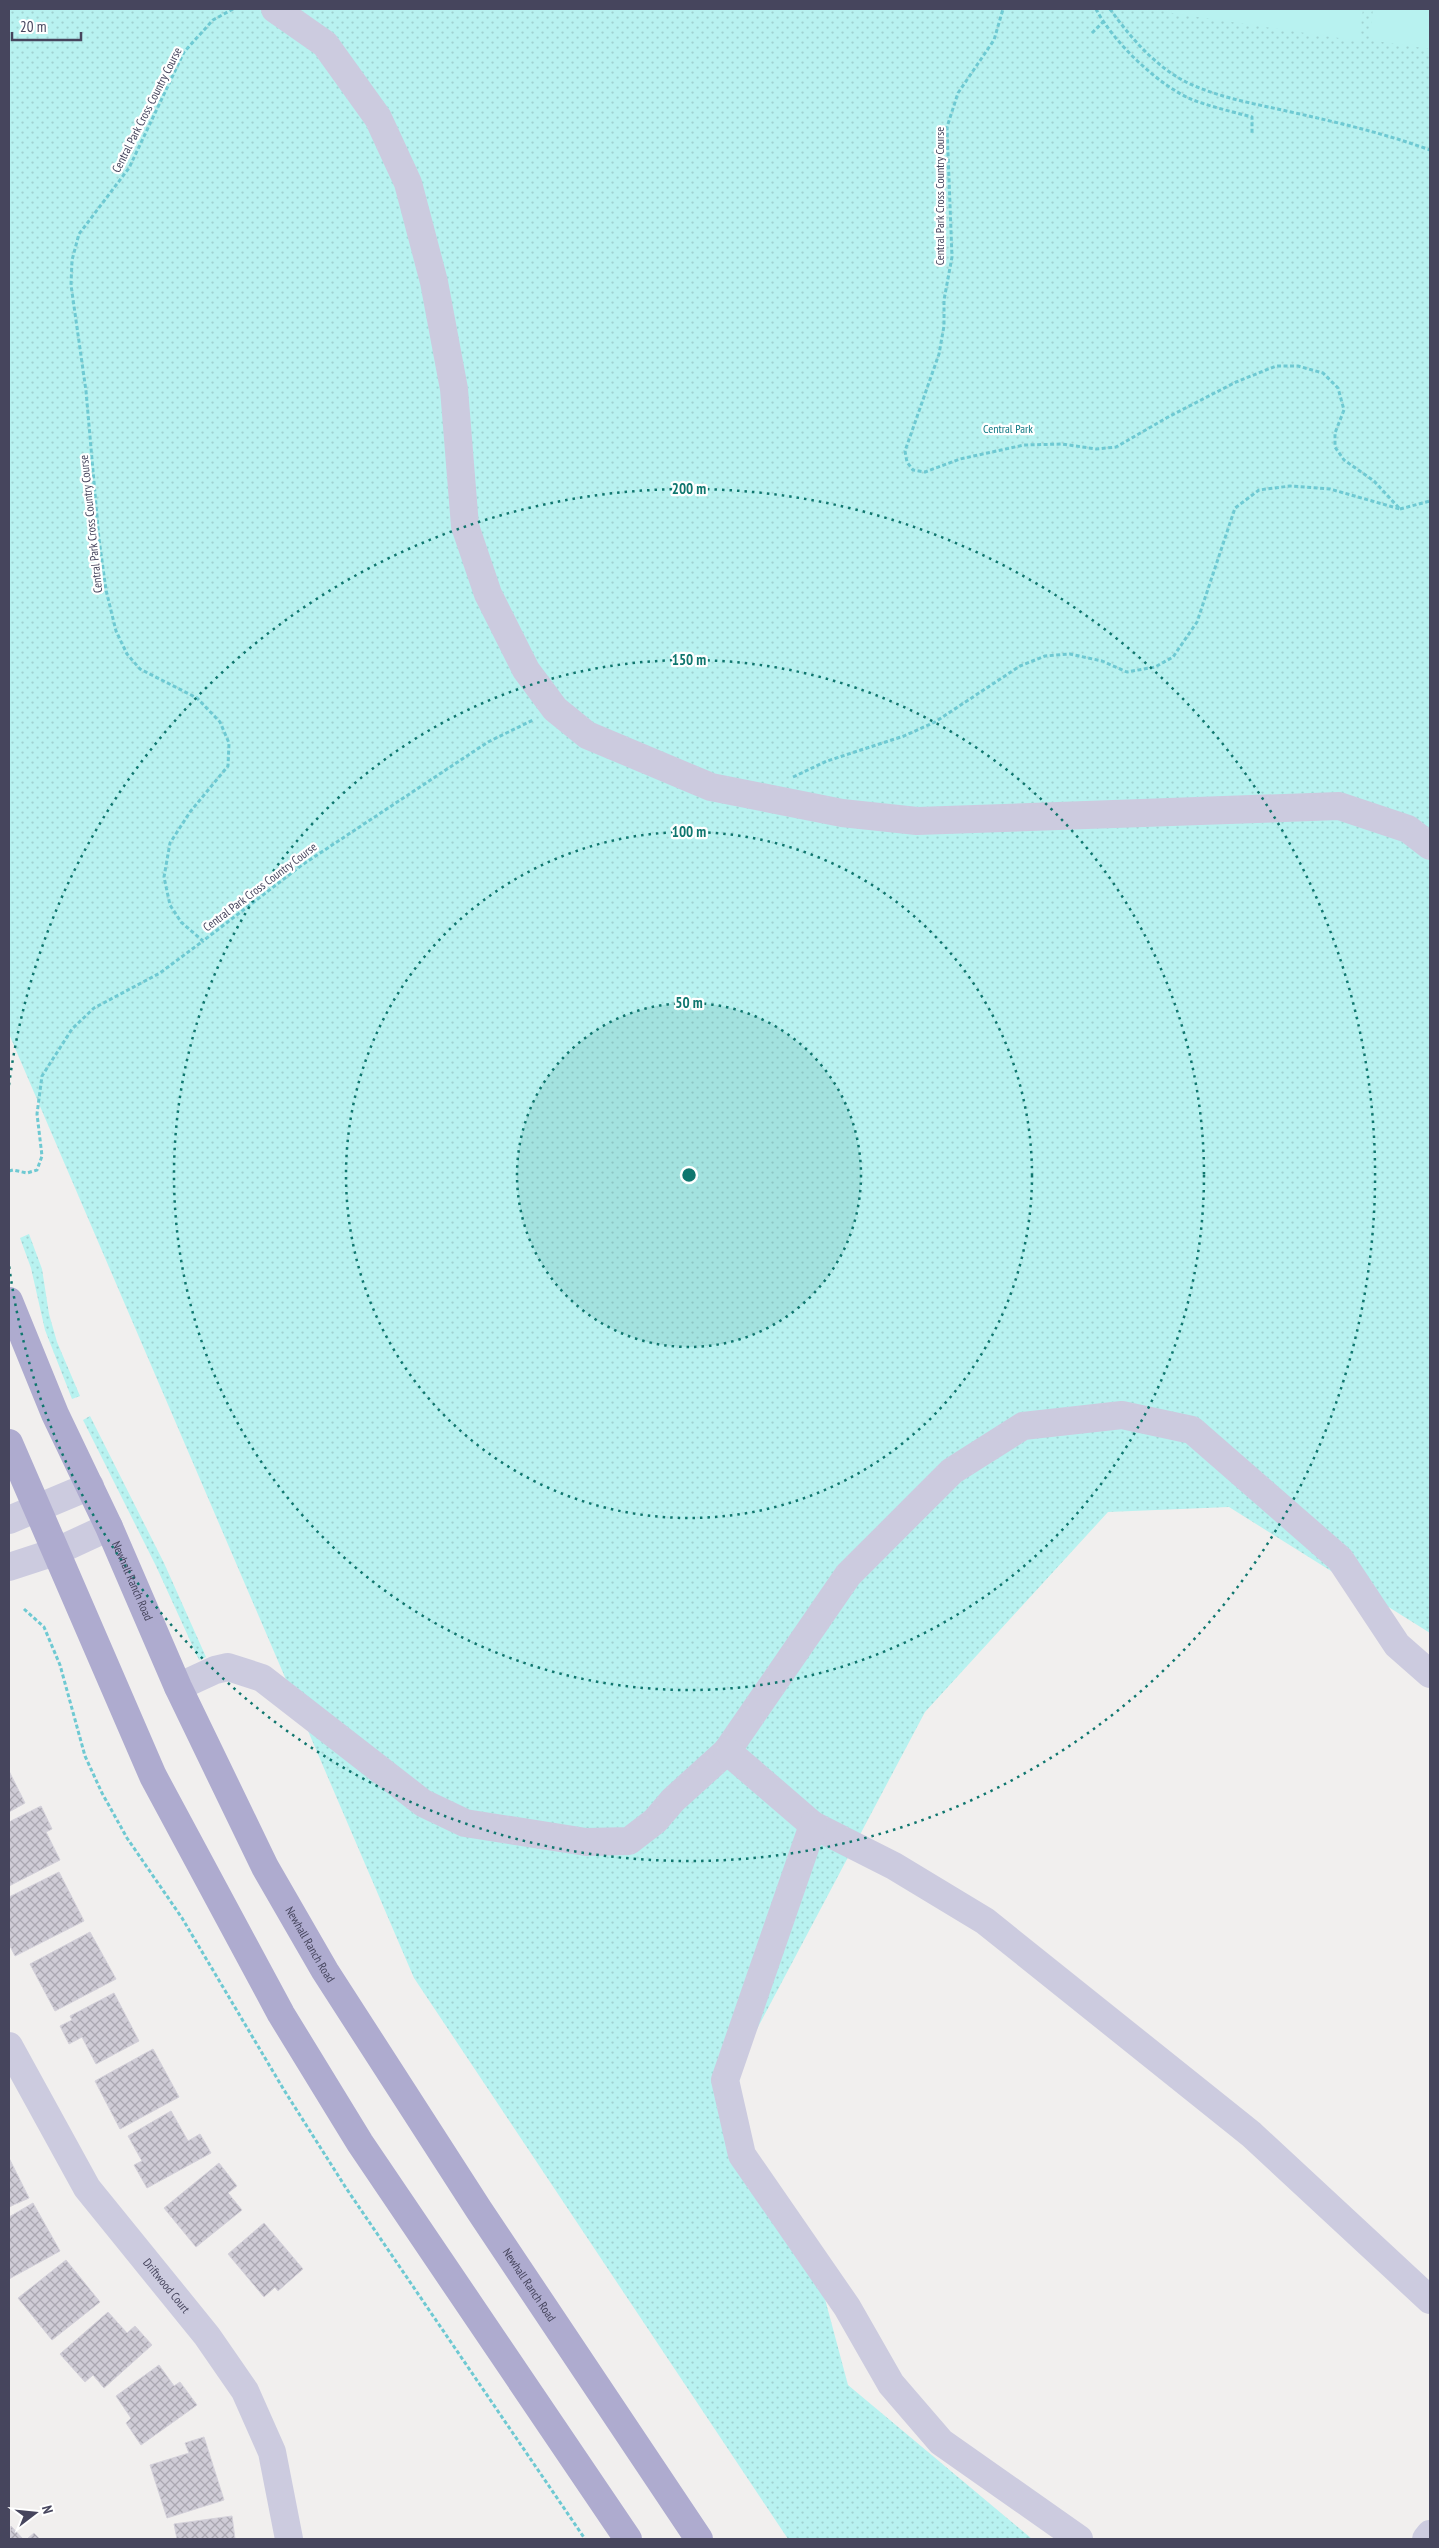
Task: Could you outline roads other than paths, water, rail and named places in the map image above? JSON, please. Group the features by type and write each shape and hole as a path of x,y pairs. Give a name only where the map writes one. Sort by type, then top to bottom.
{"main road":[{"name":"Newhall Ranch Road","path":"9,1301 55,1414 109,1527 178,1687 264,1866 325,1971 479,2210 699,2539"},
{"path":"9,1444 153,1776 281,2014 366,2151 628,2539"}],"street":[{"path":"275,9 325,44 378,118 408,183 434,282 454,389 465,526 488,594 526,670 555,709 587,735 711,787 842,813 917,821 1339,806 1408,829 1430,846"},
{"path":"178,1687 215,1670 228,1668 262,1678 423,1803 465,1824 586,1842 629,1841 655,1821 673,1800 728,1751 848,1575 952,1471 1024,1426 1122,1415 1192,1430 1340,1559 1397,1645 1430,1674"},
{"path":"9,1520 90,1486"},
{"path":"9,1567 55,1552 109,1527"},
{"path":"728,1751 813,1824 894,1866 985,1920 1251,2134 1430,2300"},
{"path":"813,1824 725,2080 742,2155 847,2307 891,2384 941,2442 1079,2539"},
{"name":"Driftwood Court","path":"9,2046 87,2188 207,2336 245,2391 272,2452 289,2539"},
{"path":"1426,2539 1430,2534"}],"park label":[{"name":"Central Park","path":"1008,429"}]}
